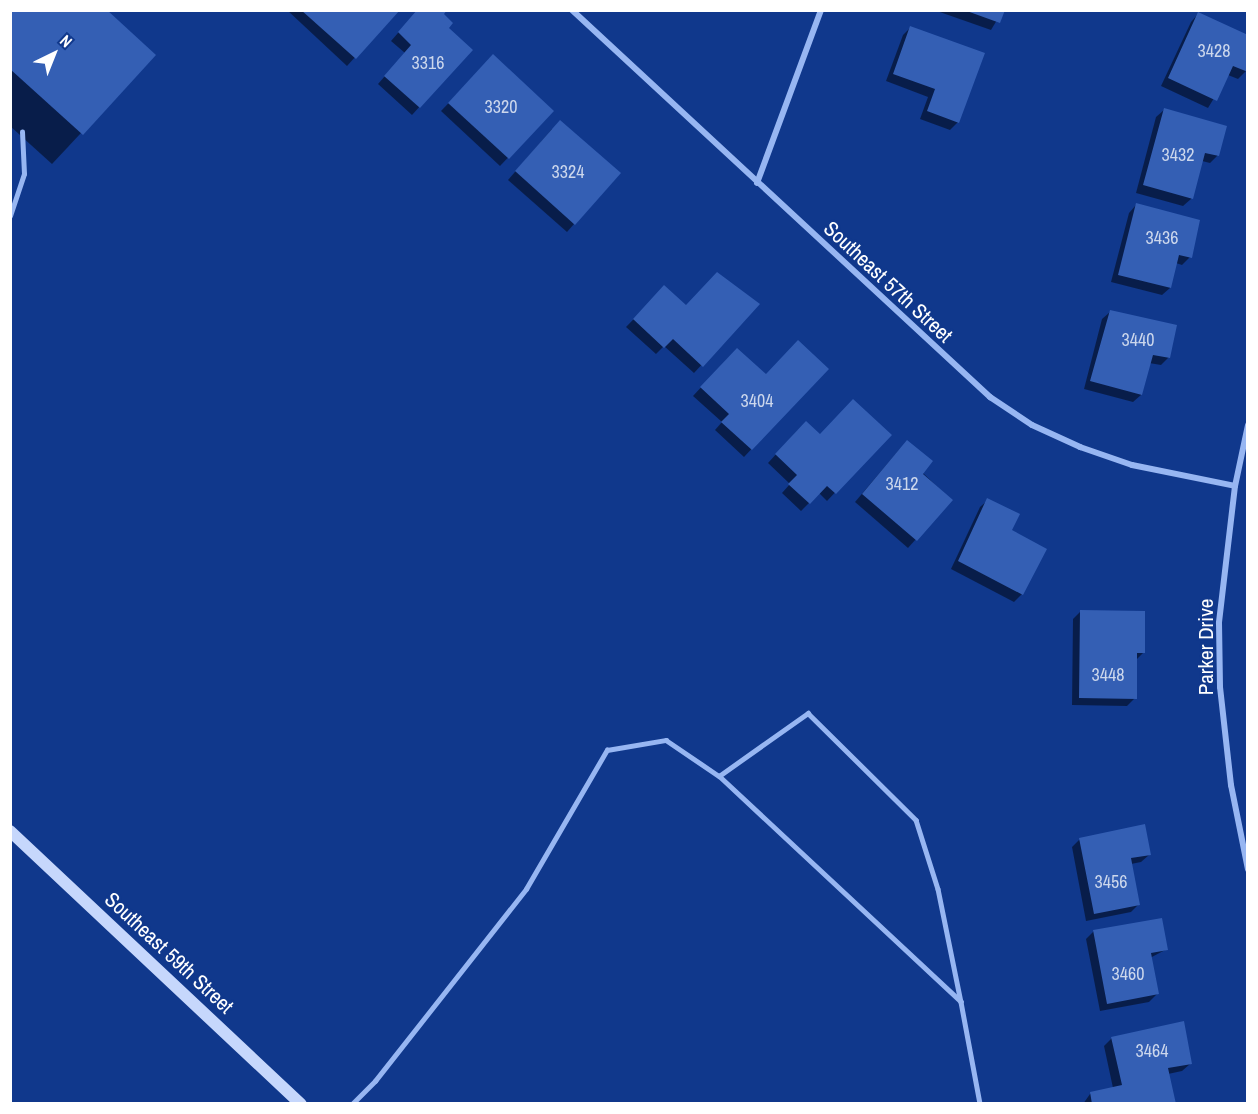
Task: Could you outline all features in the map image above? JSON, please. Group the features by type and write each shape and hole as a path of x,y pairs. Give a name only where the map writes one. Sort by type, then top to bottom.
{"main road":[{"name":"Southeast 59th Street","path":"10,831 301,1104"}],"street":[{"name":"Southeast 57th Street","path":"572,10 961,373 1032,425 1132,465 1235,486"},
{"path":"757,183 821,10"},
{"name":"Parker Drive","path":"1248,425 1235,486 1218,623 1220,687 1231,785 1248,869"}],"lane":[{"path":"10,216 24,174 21,132"},
{"path":"719,776 808,713 916,819 938,889 980,1104"},
{"path":"352,1104 375,1081 526,888 607,750 666,740 719,776 961,1002"}],"building":[{"path":"10,10 107,10 156,55 83,135 10,69"},
{"path":"301,10 400,10 356,59"},
{"path":"417,10 447,10 444,14 453,23 449,28 473,50 420,108 384,76 411,45 398,32"},
{"path":"964,10 1005,10 1000,23"},
{"path":"1198,12 1248,35 1248,72 1233,66 1217,101 1168,78"},
{"path":"910,26 985,53 959,123 927,111 935,89 893,74"},
{"path":"493,54 554,111 509,159 448,103"},
{"path":"1164,108 1227,126 1219,156 1205,153 1193,199 1143,185"},
{"path":"560,120 621,173 575,225 515,171"},
{"path":"1136,203 1200,220 1192,258 1179,255 1171,288 1118,275"},
{"path":"717,272 760,304 703,367 673,339 664,348 633,319 664,285 686,305"},
{"path":"1110,310 1177,325 1170,358 1153,355 1142,395 1090,381"},
{"path":"798,340 829,369 752,450 721,422 729,414 700,387 737,348 766,374"},
{"path":"853,399 892,435 836,494 827,486 810,504 788,484 797,475 775,454 806,421 820,434"},
{"path":"907,440 933,461 923,474 953,500 917,541 862,494"},
{"path":"987,498 1020,514 1012,530 1047,549 1023,595 958,561"},
{"path":"1080,610 1145,611 1145,653 1137,653 1137,699 1079,698"},
{"path":"1145,824 1151,855 1131,858 1140,905 1094,914 1079,838"},
{"path":"1162,918 1168,950 1151,953 1159,994 1107,1004 1093,930"},
{"path":"1184,1021 1192,1064 1168,1068 1176,1104 1092,1104 1090,1092 1122,1085 1111,1037"}]}
